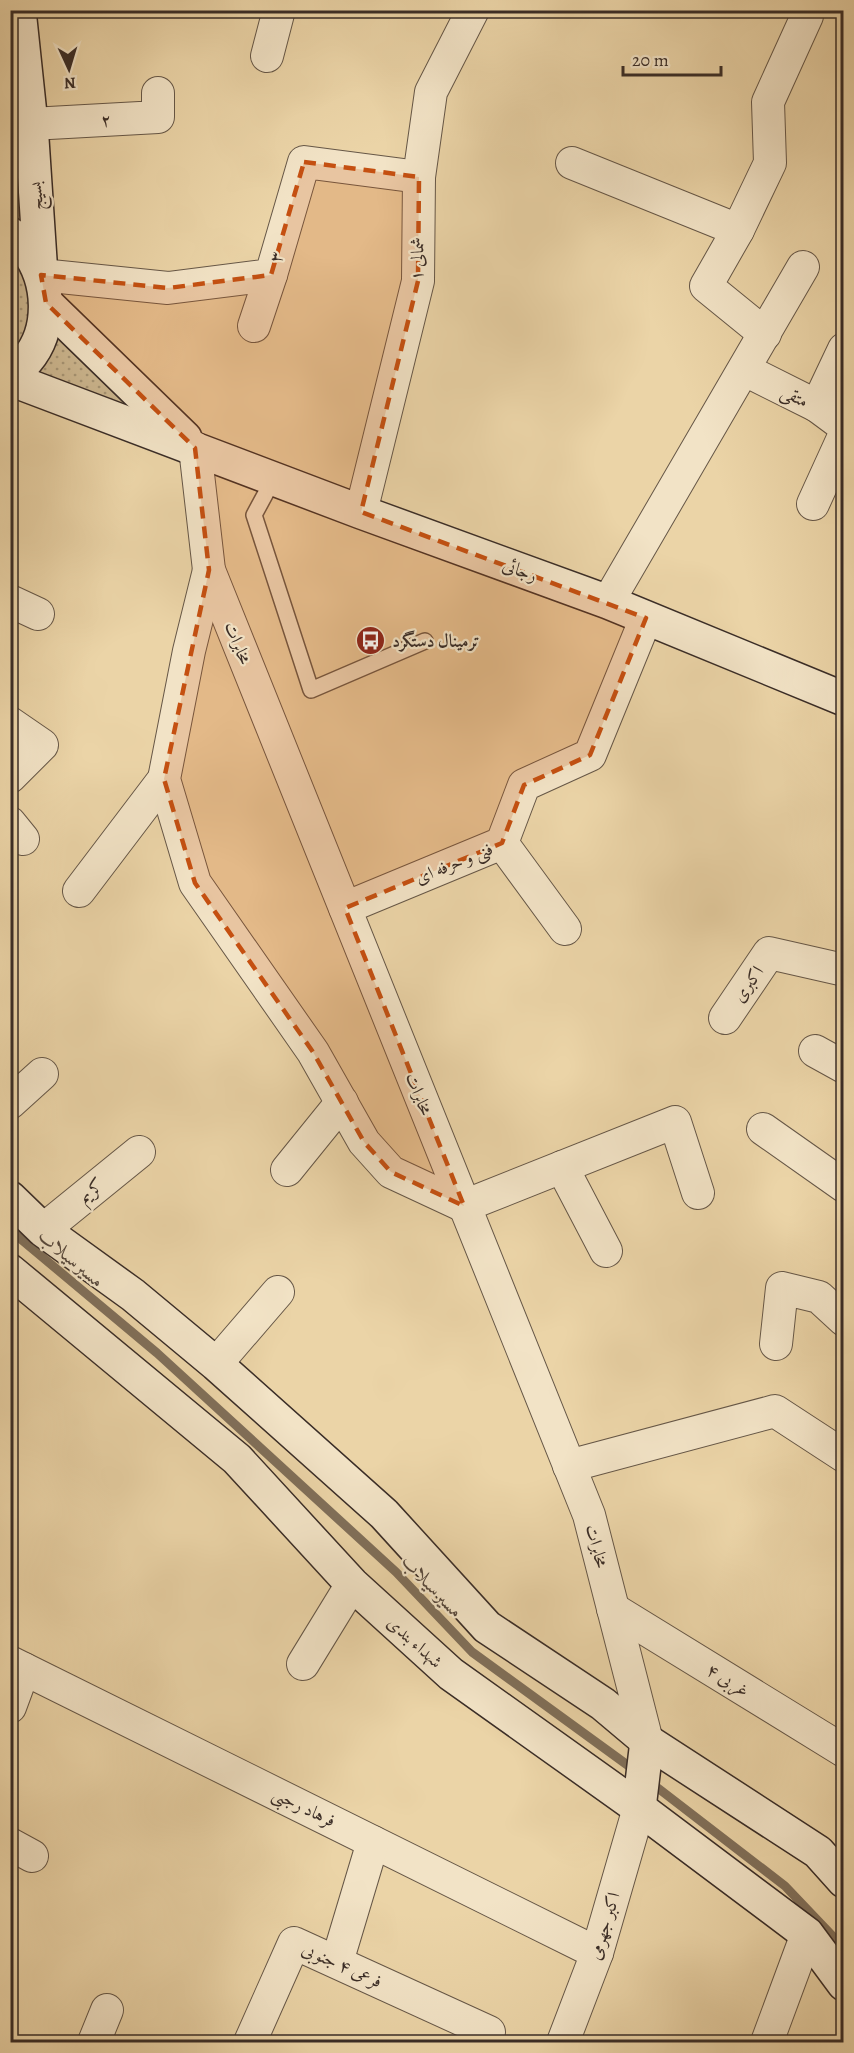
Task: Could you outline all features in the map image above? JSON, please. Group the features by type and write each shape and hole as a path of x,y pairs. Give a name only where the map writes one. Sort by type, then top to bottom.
{"street":[{"name":"بسیج","path":"10,378 28,358 42,332 44,289 19,10"},
{"path":"267,56 279,10"},
{"name":"۱ شمالی","path":"361,512 418,281 419,177 431,92 473,10"},
{"path":"765,334 706,286 738,230 770,163 768,102 807,16"},
{"name":"۲","path":"31,124 158,117 158,93"},
{"name":"۳","path":"44,289 168,288 271,275 304,162 419,177"},
{"path":"572,164 738,230"},
{"path":"10,234 27,249 44,289 195,448"},
{"path":"608,602 803,267"},
{"path":"254,326 271,275"},
{"path":"817,406 843,349"},
{"name":"متقی","path":"745,370 817,406 843,426"},
{"name":"رجائی","path":"10,378 361,512 608,602 843,699"},
{"path":"813,504 843,436"},
{"name":"مخابرات","path":"195,448 209,570 589,1515 647,1741"},
{"path":"79,891 164,779 189,651 209,570"},
{"name":"فنی و حرفه ای","path":"345,908 502,843 524,785 590,755 646,618"},
{"path":"10,723 42,745 10,777"},
{"path":"164,779 195,883 313,1052 364,1142 391,1172 464,1206 675,1122 698,1193"},
{"path":"502,843 566,929"},
{"name":"اکبری","path":"725,1018 770,953 843,970"},
{"path":"815,1051 843,1067"},
{"path":"10,1103 42,1074"},
{"path":"287,1170 342,1102"},
{"path":"764,1129 843,1186"},
{"name":"کریم","path":"43,1230 139,1152"},
{"path":"562,1167 606,1251"},
{"path":"10,1198 43,1230 133,1295 216,1364 384,1514 487,1627 603,1704 647,1741 818,1851 843,1881"},
{"name":"شهداء بندی","path":"10,1271 237,1459 352,1584 451,1674 639,1808 807,1934 843,1984"},
{"path":"776,1344 782,1288 819,1298 843,1320"},
{"path":"216,1364 278,1292"},
{"path":"569,1466 776,1411 843,1456"},
{"path":"303,1664 352,1584"},
{"name":"۴ غربی","path":"613,1609 843,1750"},
{"path":"10,1707 17,1666"},
{"name":"فرهاد رجبی","path":"17,1666 597,1953"},
{"path":"639,1808 647,1741"},
{"name":"اکبر جهرمی","path":"563,2043 597,1953 639,1808"},
{"path":"337,1962 373,1842"},
{"path":"767,2043 807,1934"},
{"name":"فرعی ۴ جنوبی","path":"250,2043 294,1943 489,2032"},
{"path":"94,2043 107,2010"}],"lane":[{"path":"274,478 254,515 310,690 425,641"}],"highlighted area":[{"path":"304,162 419,177 418,281 361,512 646,618 590,755 524,785 502,843 345,908 464,1206 391,1172 364,1142 313,1052 195,883 164,779 209,570 195,448 46,303 41,275 168,288 271,275"}],"shaded area":[{"path":"11,50 30,240 11,223"},
{"path":"11,251 29,280 29,333 11,359"},
{"path":"50,314 175,435 16,376"}],"waterway":[{"name":"مسیرسیلاب","path":"10,1230 157,1353 396,1572 472,1652 637,1772"},
{"name":"مسیرسیلاب","path":"650,1782 785,1886 844,1948"}],"place":[{"name":"ترمینال دستگرد","path":"371,641"}]}
